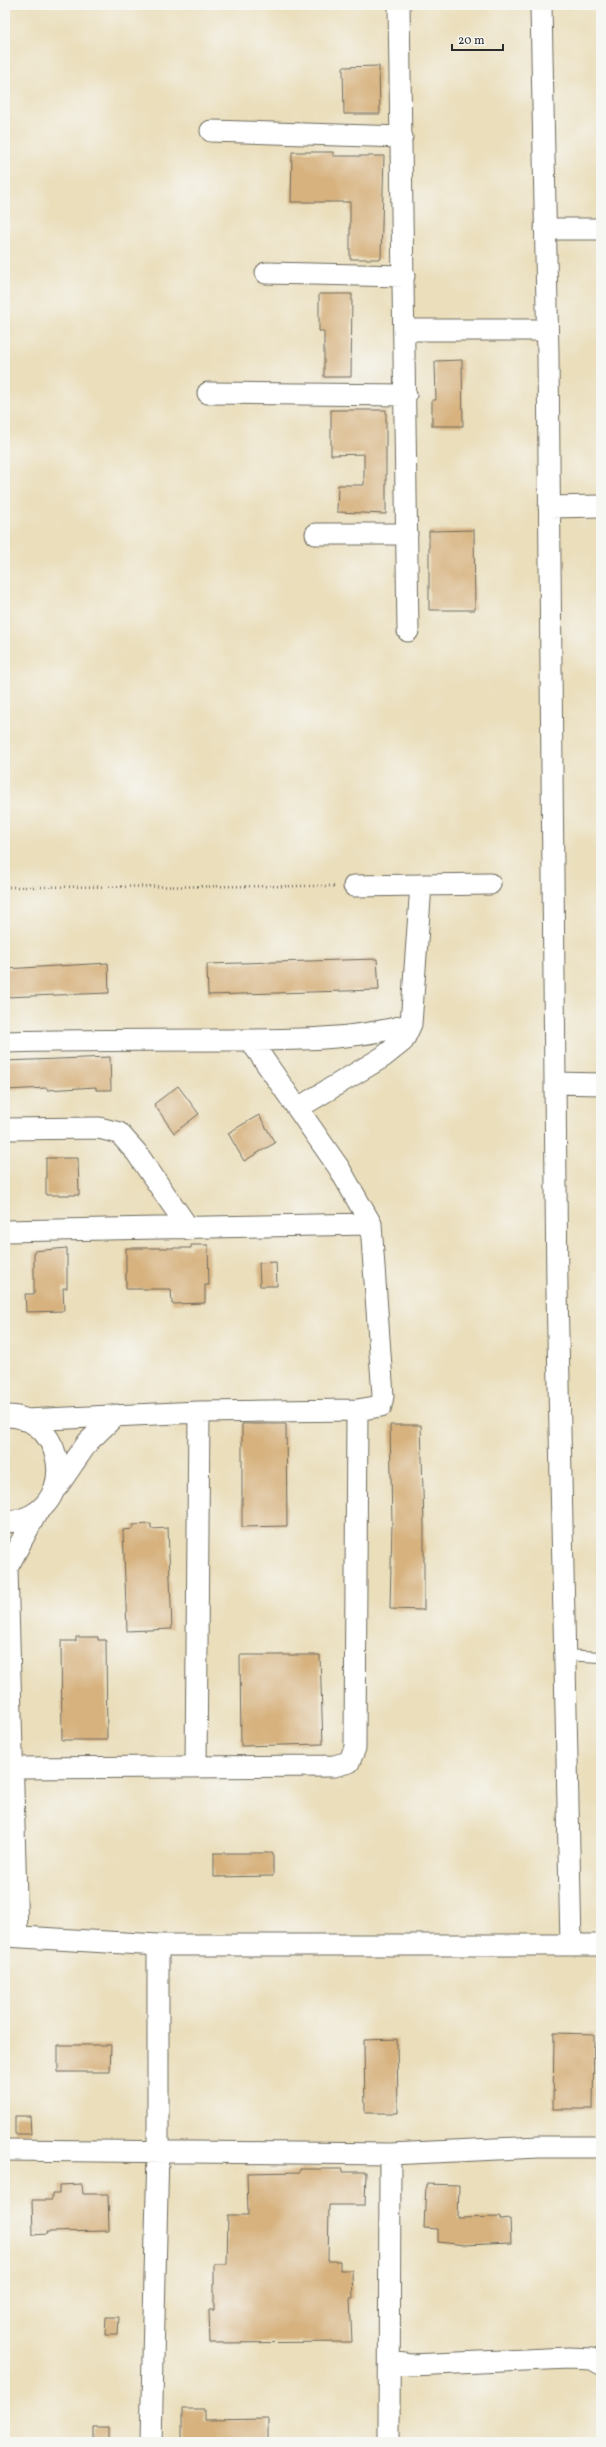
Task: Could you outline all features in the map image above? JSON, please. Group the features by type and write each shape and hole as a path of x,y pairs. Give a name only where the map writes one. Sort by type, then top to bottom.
{"street":[{"path":"399,5 406,395 408,631"},
{"path":"541,5 547,330 555,1083 571,1945"},
{"path":"211,131 402,137"},
{"path":"545,229 601,229"},
{"path":"266,273 404,276"},
{"path":"404,330 547,330"},
{"path":"208,393 406,395"},
{"path":"549,507 601,506"},
{"path":"316,534 407,534"},
{"path":"354,886 490,884"},
{"path":"298,1108 395,1049 409,1033 411,1024 421,885"},
{"path":"5,1042 250,1040 356,1036 411,1024"},
{"path":"15,1418 199,1412 357,1410 381,1406 383,1401 371,1224 338,1168 250,1040"},
{"path":"555,1083 601,1084"},
{"path":"5,1129 99,1128 110,1129 120,1133 136,1152 190,1229"},
{"path":"5,1231 190,1229 371,1224"},
{"path":"12,1768 334,1766 349,1762 355,1748 357,1410"},
{"path":"196,1767 199,1412"},
{"path":"116,1415 88,1442 47,1502 37,1512 6,1566 8,1687 12,1768 11,1936 158,1945 601,1945"},
{"path":"15,1418 42,1431 55,1448 58,1462 58,1476 55,1490"},
{"path":"5,1522 23,1519 37,1512"},
{"path":"152,2442 158,2152 158,1945"},
{"path":"5,2150 390,2154 539,2147 601,2148"},
{"path":"389,2442 390,2154"},
{"path":"390,2362 411,2365 570,2358 592,2359 601,2364"}],"lane":[{"path":"565,1655 601,1657"}],"path":[{"path":"5,887 354,886"}],"building":[{"path":"379,66 380,114 344,114 343,67"},
{"path":"292,152 333,152 333,156 384,156 381,259 350,259 350,202 291,202"},
{"path":"319,294 352,294 351,377 324,377 324,331 319,331"},
{"path":"462,360 463,426 432,426 432,400 436,400 435,361"},
{"path":"331,410 386,410 386,514 337,512 338,485 364,485 364,454 331,455"},
{"path":"474,530 475,610 429,610 429,531"},
{"path":"377,959 379,990 208,995 207,964"},
{"path":"108,963 109,993 5,997 5,969"},
{"path":"110,1057 111,1090 96,1090 96,1087 47,1090 47,1088 5,1090 5,1061"},
{"path":"178,1086 199,1114 174,1133 154,1104"},
{"path":"259,1115 275,1143 244,1161 228,1133"},
{"path":"46,1158 78,1158 79,1195 46,1195"},
{"path":"191,1245 208,1245 209,1285 205,1285 205,1303 172,1304 171,1289 126,1289 126,1248 191,1248"},
{"path":"67,1248 67,1288 63,1288 64,1311 26,1312 25,1294 34,1294 34,1251"},
{"path":"276,1262 277,1286 260,1286 259,1263"},
{"path":"242,1424 286,1424 287,1526 242,1527"},
{"path":"390,1425 421,1425 424,1524 424,1610 390,1609 392,1523"},
{"path":"151,1524 151,1529 168,1528 172,1629 127,1631 123,1530 133,1529 133,1525"},
{"path":"76,1637 98,1637 98,1640 106,1640 107,1740 62,1740 61,1641 76,1641"},
{"path":"240,1655 320,1655 323,1744 241,1746"},
{"path":"214,1853 273,1853 273,1876 214,1877"},
{"path":"554,2033 594,2034 593,2109 553,2109"},
{"path":"397,2039 398,2113 365,2113 364,2040"},
{"path":"58,2045 111,2045 110,2072 58,2072"},
{"path":"15,2116 30,2116 31,2134 15,2134"},
{"path":"300,2169 342,2169 342,2172 366,2172 365,2205 329,2205 328,2261 340,2261 340,2270 352,2270 353,2299 350,2299 352,2342 210,2343 209,2310 214,2310 214,2264 227,2264 228,2215 248,2215 247,2173 300,2172"},
{"path":"82,2184 83,2194 108,2194 109,2231 47,2232 48,2234 33,2235 32,2200 52,2200 52,2194 59,2194 59,2185"},
{"path":"426,2184 459,2185 458,2218 500,2217 500,2220 510,2219 511,2243 465,2245 438,2242 438,2229 424,2228"},
{"path":"106,2317 119,2317 118,2335 105,2335"},
{"path":"182,2409 204,2409 204,2420 268,2419 268,2442 182,2442"},
{"path":"93,2427 108,2427 108,2442 93,2442"}]}
